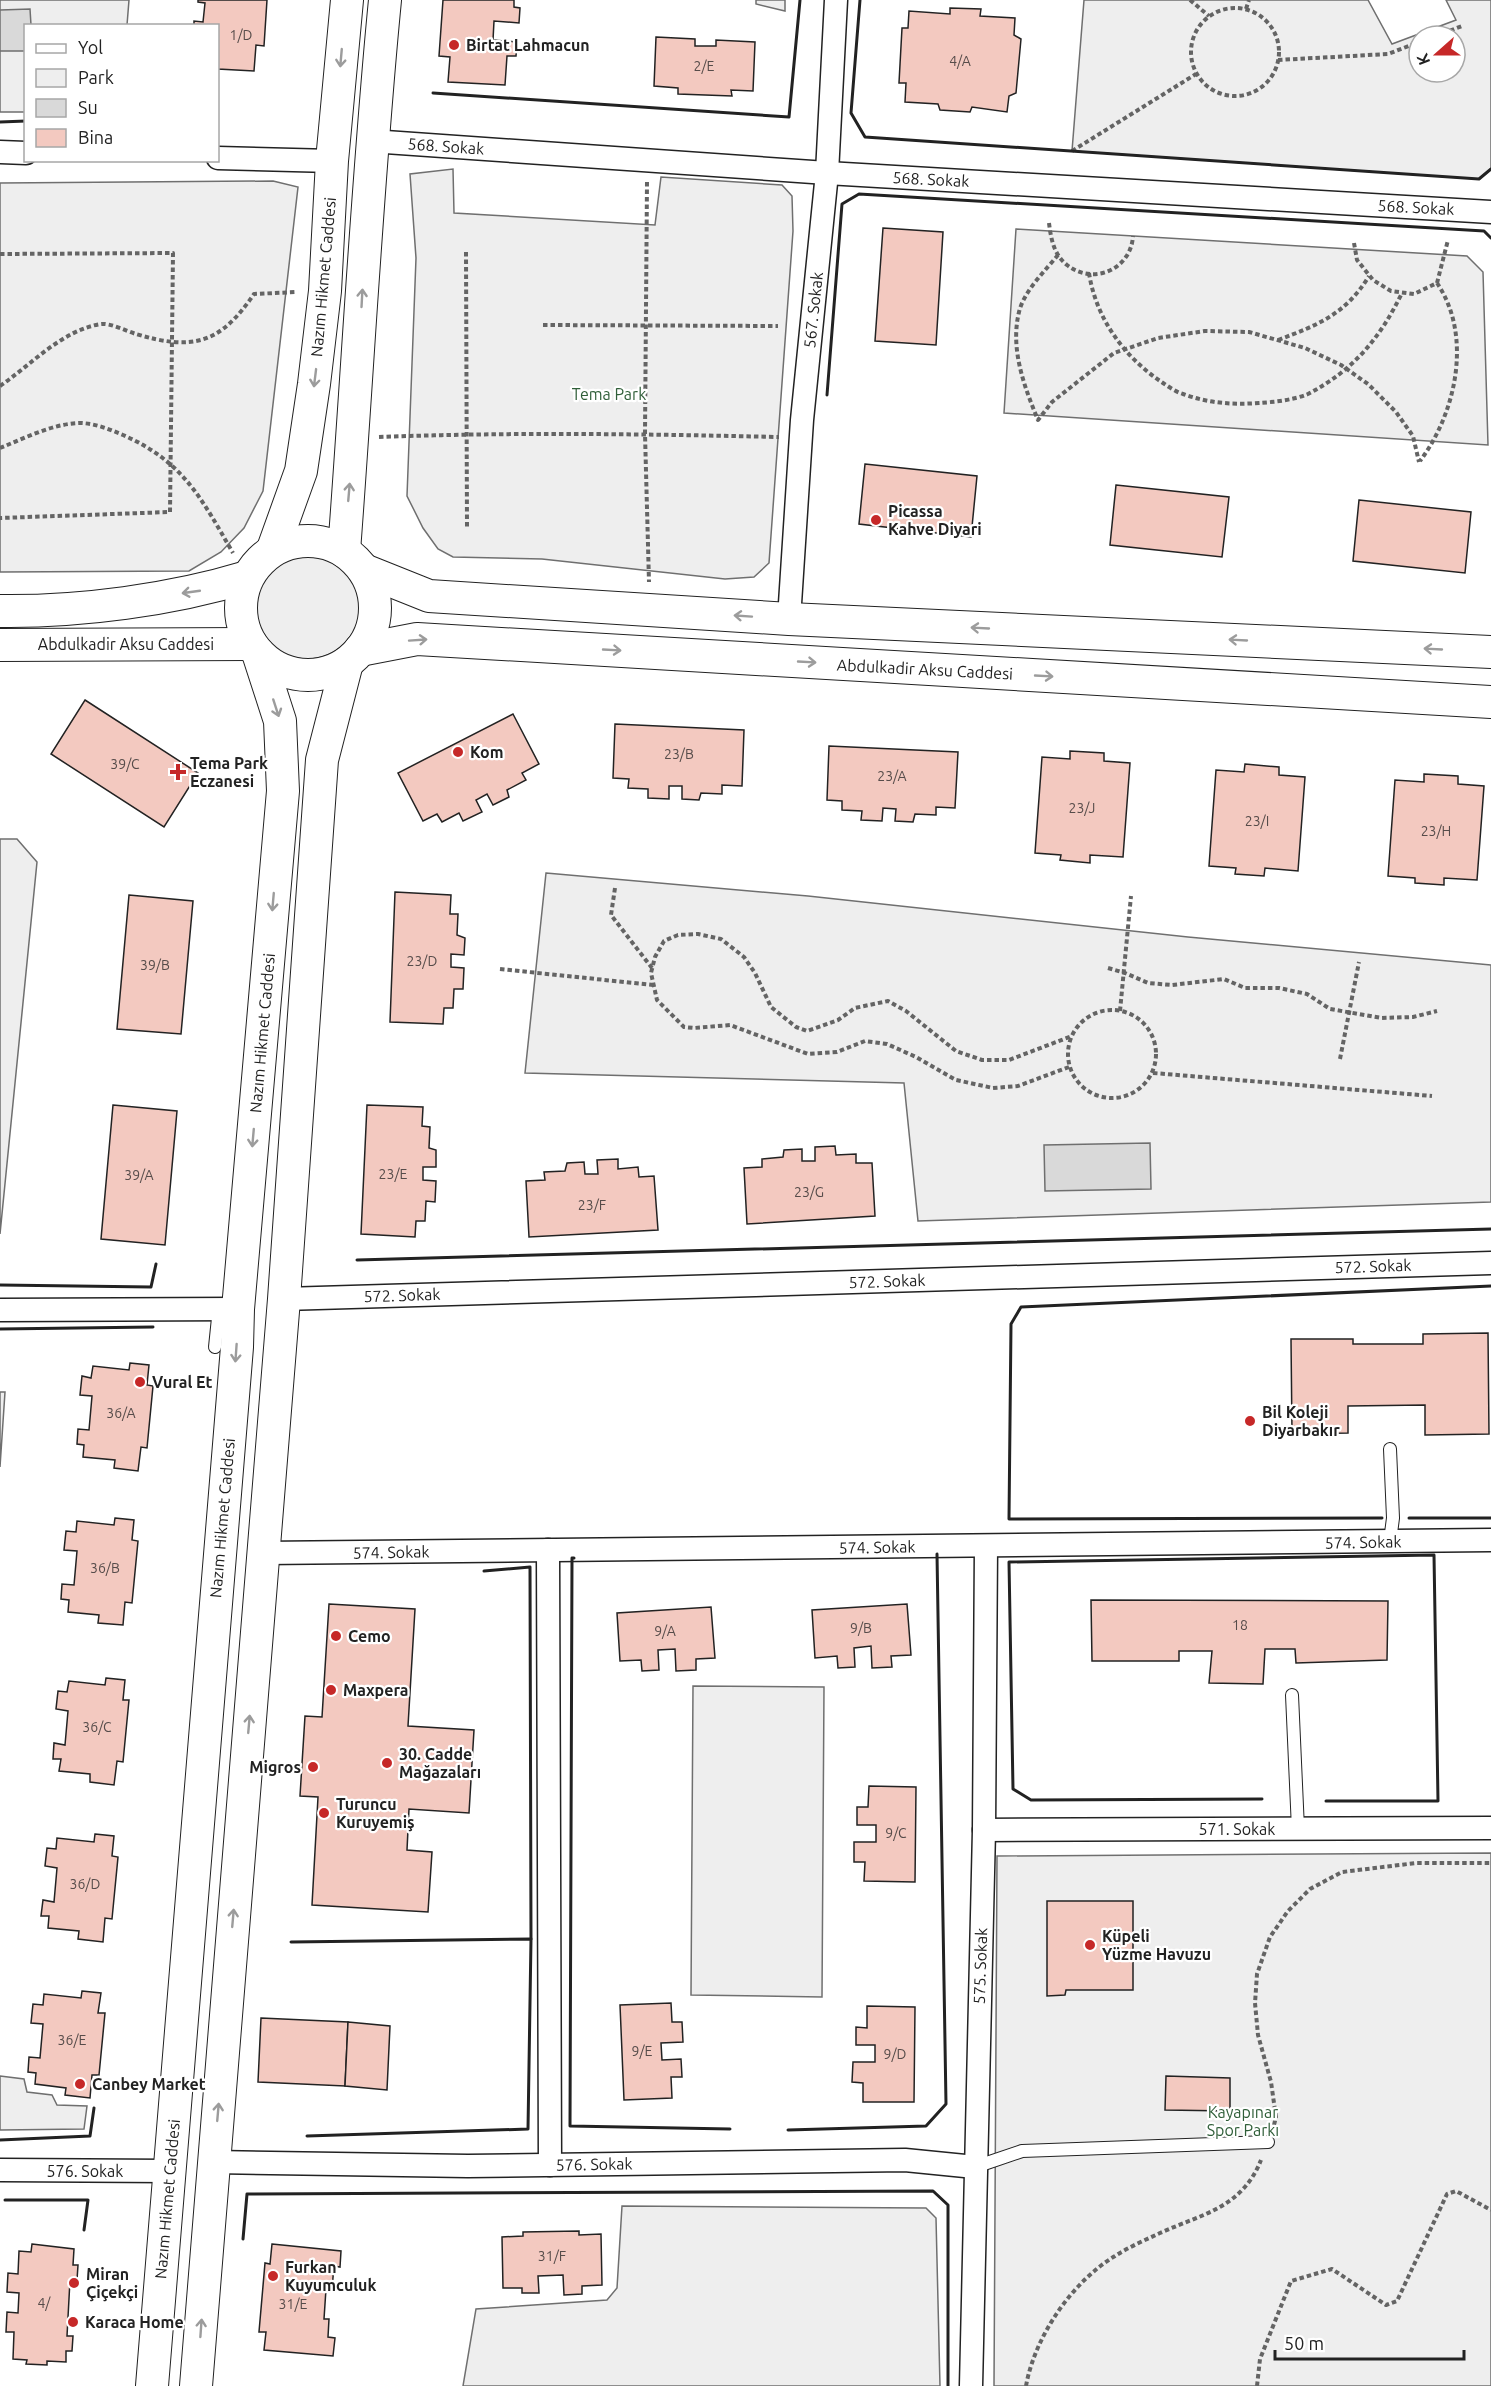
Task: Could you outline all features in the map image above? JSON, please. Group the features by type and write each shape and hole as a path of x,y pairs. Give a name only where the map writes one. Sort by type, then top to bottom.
{"main road":[{"name":"Nazım Hikmet Caddesi","path":"273,549 301,471 314,384 325,291 332,161 347,0"},
{"path":"196,2386 284,1299 322,760 354,656 371,632 375,611 373,590 354,560 353,437 371,141 385,0"},
{"path":"354,656 330,671 310,675 291,673 273,665 255,648 242,623 241,599 248,576 273,549 296,540 321,541 354,560 429,596 789,619 1491,652"},
{"name":"Abdulkadir Aksu Caddesi","path":"0,611 50,612 189,592 248,576"},
{"name":"Abdulkadir Aksu Caddesi","path":"354,656 417,639 1491,702"},
{"name":"Abdulkadir Aksu Caddesi","path":"0,645 255,648"},
{"name":"Nazım Hikmet Caddesi","path":"152,2386 237,1347 228,1309 283,791 280,721 255,648"}],"street":[{"name":"567. Sokak","path":"789,619 801,438 827,173 836,0"},
{"name":"568. Sokak","path":"371,141 827,173 1491,212"},
{"path":"0,152 24,153"},
{"path":"219,158 332,161"},
{"name":"572. Sokak","path":"284,1299 1491,1263"},
{"path":"0,1310 228,1309"},
{"name":"574. Sokak","path":"263,1553 1491,1540"},
{"name":"575. Sokak","path":"971,2386 984,1830 987,1546"},
{"path":"548,1550 550,2165"},
{"name":"571. Sokak","path":"984,1830 1491,1828"},
{"name":"576. Sokak","path":"213,2162 550,2165 905,2160 975,2167"},
{"name":"576. Sokak","path":"0,2170 170,2171"}],"lane":[{"path":"215,1347 228,1309"},
{"path":"1390,1449 1393,1518 1390,1541"},
{"path":"1292,1695 1298,1829"},
{"path":"975,2167 1022,2151 1268,2142"}],"path":[{"path":"1190,0 1209,16"},
{"path":"1246,9 1249,0"},
{"path":"1231,8 1246,9 1259,15 1270,25 1277,38 1278,60 1270,79 1259,89 1246,95 1232,96 1218,93 1196,74 1191,45 1196,31 1209,16 1216,11 1231,8"},
{"path":"1278,60 1388,54 1407,47"},
{"path":"1072,151 1196,74"},
{"path":"647,159 645,434 649,610"},
{"path":"1049,224 1051,241 1058,255 1068,266 1089,273 1098,274 1119,266 1132,249 1133,236"},
{"path":"1058,255 1031,288 1019,310 1017,354 1025,388 1038,420 1052,402 1114,353 1158,338 1205,331 1249,332 1305,348 1347,369 1368,384 1396,412 1413,436 1419,462 1435,441 1451,399 1458,349 1448,299 1437,283 1448,240"},
{"path":"1354,243 1357,260 1369,276 1391,291 1414,294 1437,283"},
{"path":"466,252 467,527"},
{"path":"0,254 173,253 170,512 0,518"},
{"path":"1089,273 1092,291 1105,321 1125,350 1146,372 1180,393 1214,403 1262,403 1306,395 1347,369 1369,348 1393,312 1402,293"},
{"path":"1278,340 1327,320 1358,294 1369,276"},
{"path":"0,386 43,353 79,331 103,324 181,343 205,339 225,329 240,315 254,294 325,291"},
{"path":"543,325 778,326"},
{"path":"0,448 47,430 79,423 106,428 141,443 186,477 248,576"},
{"path":"353,437 467,434 645,434 801,438"},
{"path":"615,888 610,915 652,969"},
{"path":"1120,1011 1131,896"},
{"path":"1070,1066 1018,1086 993,1088 956,1080 916,1057 887,1044 865,1041 837,1052 808,1054 730,1025 684,1027 657,1000 652,969 655,957 664,941 678,936 698,934 721,939 744,957 755,973 771,1007 796,1027 807,1031 838,1020 855,1008 888,1001 906,1011 956,1051 982,1060 1009,1060 1072,1036"},
{"path":"1340,1059 1359,962"},
{"path":"1108,968 1148,983 1172,985 1224,979 1245,988 1279,988 1307,994 1330,1009 1382,1018 1413,1017 1437,1011"},
{"path":"500,969 653,985"},
{"path":"1112,1010 1127,1012 1139,1019 1149,1030 1155,1044 1157,1058 1153,1072 1145,1085 1133,1094 1119,1099 1091,1094 1079,1085 1070,1066 1068,1051 1072,1036 1084,1019 1097,1012 1112,1010"},
{"path":"1153,1072 1432,1096"},
{"path":"1026,2386 1040,2341 1086,2278 1114,2256 1160,2232 1218,2209 1241,2193 1257,2170 1276,2117 1271,2082 1258,2035 1257,1974 1270,1937 1288,1911 1310,1889 1342,1872 1416,1863 1491,1863"},
{"path":"1257,2386 1260,2358 1290,2282 1332,2269 1386,2305 1397,2301 1448,2194 1456,2191 1491,2210"}],"green space":[{"path":"0,0 129,0 127,24 24,24 24,112 0,112"},
{"path":"756,0 785,0 785,11 756,4"},
{"path":"1084,0 1368,0 1392,44 1407,38 1407,84 1467,84 1467,24 1445,24 1456,20 1446,0 1491,0 1491,169 1478,179 1072,151"},
{"name":"Tema Park","path":"453,169 454,213 655,225 661,177 782,185 792,196 793,231 769,563 754,577 725,579 542,559 453,557 438,549 423,528 407,496 416,258 410,174"},
{"path":"273,181 298,187 263,491 244,528 221,552 189,571 0,572 0,183"},
{"path":"1016,229 1467,256 1483,272 1488,445 1004,413"},
{"path":"307,553 327,557 345,568 356,586 360,606 356,626 345,644 327,655 307,659 287,655 269,644 258,626 254,606 258,586 269,568 287,557"},
{"path":"0,839 17,839 37,862 0,1234"},
{"path":"546,873 808,896 1188,937 1491,965 1491,1202 918,1221 904,1083 525,1073"},
{"path":"0,1392 5,1392 0,1467"},
{"path":"693,1686 824,1687 822,1997 691,1995"},
{"name":"Kayapınar Spor Parkı","path":"1491,1853 1491,2386 994,2386 997,1856"},
{"path":"0,2076 24,2079 27,2092 52,2095 57,2105 87,2106 84,2129 0,2130"},
{"path":"622,2206 926,2208 936,2218 940,2386 463,2386 476,2309 607,2300 617,2288"}],"water":[{"path":"30,9 31,24 24,24 24,51 0,51 0,10"},
{"path":"1150,1143 1151,1189 1045,1191 1044,1145"}],"building":[{"path":"198,0 267,0 264,46 256,45 254,71 219,69 219,24 194,24 194,21 203,22 205,3 198,2"},
{"path":"443,0 514,0 514,7 520,8 519,23 494,21 493,40 517,42 516,56 507,56 505,85 448,82 450,57 439,56"},
{"path":"950,8 981,9 980,16 1015,18 1014,35 1021,39 1016,93 1009,96 1007,112 972,107 970,112 940,110 938,104 905,102 906,83 899,83 902,28 908,28 909,11 950,14"},
{"path":"656,37 695,39 695,46 716,46 716,40 755,42 753,91 731,90 732,96 678,94 678,88 654,86"},
{"path":"883,228 943,232 936,345 875,341"},
{"path":"865,464 977,476 971,537 859,524"},
{"path":"1116,485 1229,497 1222,557 1110,545"},
{"path":"1359,500 1471,512 1465,573 1353,561"},
{"path":"85,700 198,773 164,827 51,754"},
{"path":"513,714 539,764 522,773 526,780 507,790 509,797 493,805 487,794 476,800 482,812 463,821 459,813 442,822 437,814 423,821 398,773"},
{"path":"615,724 744,730 742,786 722,785 722,794 701,793 699,800 682,799 682,786 669,786 669,799 648,798 648,789 628,788 629,779 613,778"},
{"path":"829,746 958,752 955,808 936,807 936,815 915,814 913,822 895,821 896,809 883,808 882,821 861,820 862,811 842,810 842,801 827,800"},
{"path":"1070,751 1104,753 1104,761 1130,763 1123,857 1090,855 1090,863 1060,860 1061,855 1035,853 1042,757 1070,759"},
{"path":"1245,764 1279,767 1279,775 1305,777 1298,871 1265,868 1264,876 1235,874 1236,868 1209,866 1216,770 1244,772"},
{"path":"1424,774 1458,776 1458,784 1484,786 1477,880 1444,878 1444,885 1415,883 1415,878 1388,876 1395,780 1424,782"},
{"path":"395,892 451,895 450,914 458,914 457,935 465,938 464,955 451,954 451,967 464,968 463,989 454,989 453,1008 444,1008 443,1024 390,1022"},
{"path":"129,895 193,901 181,1034 117,1029"},
{"path":"113,1105 177,1111 165,1245 101,1239"},
{"path":"367,1105 423,1107 422,1126 430,1127 429,1148 436,1150 436,1167 423,1167 423,1180 436,1181 435,1202 426,1201 425,1221 416,1221 415,1237 361,1234"},
{"path":"835,1146 836,1155 856,1154 856,1163 872,1163 875,1216 747,1224 744,1168 762,1167 762,1159 783,1157 784,1150 802,1149 802,1161 815,1161 815,1147"},
{"path":"618,1159 618,1169 638,1167 639,1177 654,1176 658,1230 529,1237 526,1181 545,1180 544,1172 565,1171 567,1163 584,1162 585,1174 598,1174 597,1160"},
{"path":"1488,1333 1489,1434 1425,1435 1425,1405 1348,1406 1348,1433 1292,1434 1291,1339 1353,1339 1353,1344 1423,1344 1423,1334"},
{"path":"130,1363 149,1365 147,1385 153,1386 147,1448 141,1447 138,1471 114,1468 115,1460 83,1457 84,1445 77,1444 78,1429 89,1430 92,1396 80,1395 82,1376 91,1378 93,1366 129,1370"},
{"path":"115,1518 134,1520 132,1540 138,1541 132,1603 125,1602 123,1625 98,1623 99,1615 68,1612 69,1600 61,1599 62,1584 74,1585 77,1551 64,1550 66,1531 76,1532 77,1521 114,1525"},
{"path":"1091,1600 1388,1601 1387,1660 1296,1663 1295,1649 1265,1649 1263,1684 1209,1683 1212,1651 1179,1651 1179,1661 1092,1661"},
{"name":"30. Cadde Mağazaları","path":"329,1604 415,1609 408,1726 474,1730 469,1813 409,1809 407,1850 432,1852 428,1912 312,1905 318,1797 300,1796 305,1716 322,1717"},
{"path":"907,1604 911,1655 891,1656 892,1667 872,1668 871,1646 854,1648 855,1667 838,1668 837,1656 815,1658 812,1610"},
{"path":"711,1607 715,1658 696,1659 696,1670 676,1671 675,1649 658,1650 659,1670 642,1671 641,1660 620,1661 617,1613"},
{"path":"106,1678 125,1680 123,1700 129,1700 123,1762 117,1761 114,1785 90,1782 90,1774 59,1771 61,1759 53,1759 54,1743 65,1745 68,1711 56,1709 58,1691 67,1692 69,1681 105,1685"},
{"path":"869,1786 916,1787 915,1882 864,1881 865,1862 854,1862 854,1842 876,1842 876,1825 857,1825 857,1807 868,1807"},
{"path":"95,1834 114,1836 112,1856 118,1857 112,1919 105,1918 103,1942 78,1939 79,1931 48,1928 49,1916 41,1916 43,1900 54,1902 57,1868 45,1866 47,1848 56,1849 57,1838 94,1842"},
{"name":"Küpeli Yüzme Havuzu","path":"1047,1901 1133,1901 1133,1990 1066,1990 1065,1995 1047,1996"},
{"path":"82,1991 101,1993 98,2013 105,2013 99,2075 92,2075 90,2098 65,2095 66,2088 35,2084 36,2073 28,2072 29,2057 40,2058 43,2024 31,2023 33,2004 43,2005 44,1994 81,1998"},
{"path":"671,2003 672,2022 682,2022 683,2042 661,2043 662,2060 681,2059 682,2077 671,2077 672,2098 624,2100 620,2005"},
{"path":"867,2006 915,2007 914,2102 863,2102 863,2083 852,2082 853,2062 875,2062 875,2045 856,2045 856,2027 867,2028"},
{"path":"261,2018 348,2022 345,2086 258,2082"},
{"path":"348,2022 390,2026 387,2090 345,2086"},
{"path":"1166,2076 1230,2078 1230,2111 1165,2110"},
{"path":"579,2231 579,2235 601,2234 602,2285 582,2286 582,2294 564,2295 563,2275 538,2276 539,2293 522,2293 522,2288 503,2288 502,2237 523,2236 523,2232"},
{"path":"32,2244 74,2249 73,2265 78,2265 77,2280 70,2280 67,2336 73,2336 72,2351 66,2351 66,2362 47,2361 47,2365 26,2364 27,2360 13,2359 14,2332 6,2332 7,2312 18,2313 19,2293 7,2292 8,2273 18,2274 19,2251 31,2252"},
{"path":"272,2244 341,2251 340,2267 334,2266 332,2289 326,2289 324,2319 329,2319 328,2337 335,2338 333,2356 264,2350 266,2332 259,2332 265,2263 270,2264"}],"wall":[{"path":"433,93 789,117 800,0"},
{"path":"860,0 851,113 865,137 1479,179 1491,169"},
{"path":"0,122 24,121"},
{"path":"827,395 842,204 859,194 1484,231 1491,238"},
{"path":"357,1260 1491,1229"},
{"path":"0,1285 151,1287 156,1264"},
{"path":"1382,1518 1009,1519 1011,1324 1021,1307 1491,1286"},
{"path":"0,1329 153,1327"},
{"path":"1409,1518 1491,1518"},
{"path":"788,2130 926,2126 946,2104 937,1554"},
{"path":"1262,1799 1031,1800 1013,1789 1009,1562 1434,1555 1438,1801 1326,1801"},
{"path":"574,1558 572,1558 570,2126 730,2129"},
{"path":"484,1571 530,1567 531,1939"},
{"path":"291,1942 531,1939 528,2129 307,2136"},
{"path":"0,2140 90,2136 94,2108"},
{"path":"243,2239 247,2194 933,2191 948,2205 948,2386"},
{"path":"5,2200 88,2200 84,2230"}],"place":[{"name":"Birtat Lahmacun","path":"454,45"},
{"name":"Picassa Kahve Diyari","path":"876,520"},
{"name":"Kom","path":"458,752"},
{"name":"Tema Park Eczanesi","path":"178,772"},
{"name":"Vural Et","path":"140,1382"},
{"name":"Bil Koleji Diyarbakır","path":"1250,1421"},
{"name":"Cemo","path":"336,1636"},
{"name":"Maxpera","path":"331,1690"},
{"name":"30. Cadde Mağazaları","path":"387,1763"},
{"name":"Migros","path":"313,1767"},
{"name":"Turuncu Kuruyemiş","path":"324,1813"},
{"name":"Küpeli Yüzme Havuzu","path":"1090,1945"},
{"name":"Canbey Market","path":"80,2084"},
{"name":"Furkan Kuyumculuk","path":"273,2276"},
{"name":"Miran Çiçekçi","path":"74,2283"},
{"name":"Karaca Home","path":"73,2322"}]}
